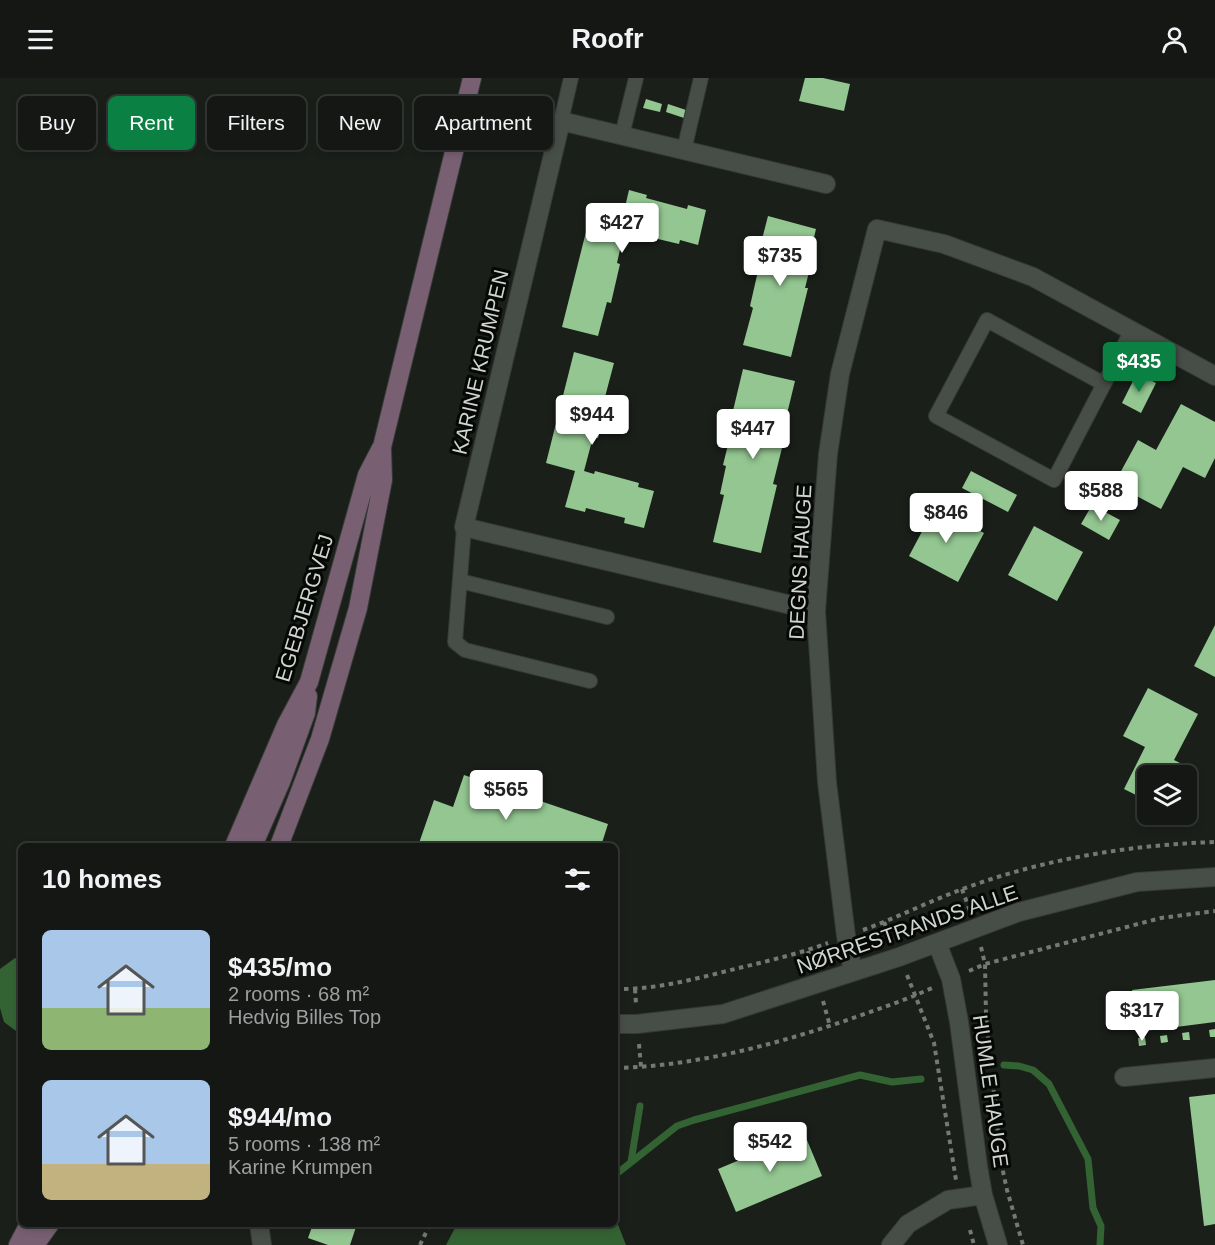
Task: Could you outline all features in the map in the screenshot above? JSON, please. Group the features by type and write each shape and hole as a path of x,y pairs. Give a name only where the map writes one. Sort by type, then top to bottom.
{"street":[{"name":"EGEBJERGVEJ","path":"235,843 286,725 309,682 367,475 382,447 472,78"},
{"path":"561,121 826,184"},
{"name":"KARINE KRUMPEN","path":"464,527 561,121"},
{"name":"DEGNS HAUGE","path":"853,972 846,936 827,782 816,611 828,454 840,374 877,229 944,244 1033,277 1131,332"},
{"path":"1131,332 1215,376"},
{"name":"EGEBJERGVEJ","path":"280,843 320,739 358,608 383,480 382,447"},
{"path":"464,527 816,611"},
{"path":"254,843 281,782 306,713 309,682"},
{"name":"NØRRESTRANDS ALLE","path":"618,1024 637,1024 723,1014 899,957 1019,912 1137,882 1215,877"},
{"name":"HUMLE HAUGE","path":"937,943 951,979 983,1195 998,1245"},
{"path":"1124,1077 1215,1068"},
{"path":"891,1245 908,1224 948,1200 983,1195"},
{"path":"18,1245 27,1227"},
{"path":"35,1245 49,1227"},
{"path":"259,1227 262,1245"}],"lane":[{"path":"561,121 571,78"},
{"path":"622,135 636,78"},
{"path":"684,150 702,78"},
{"path":"1104,384 987,320 936,416 1054,480 1104,384 1131,332"},
{"path":"464,527 455,642 465,650 590,681"},
{"path":"460,581 607,617"}],"path":[{"path":"618,989 635,989 707,976 808,951 962,889 1082,855 1169,844 1215,842"},
{"path":"962,889 977,929 985,964 986,1016 1001,1162 1023,1245"},
{"path":"618,1068 729,1055 831,1026 916,996 985,964 1161,918 1215,911"},
{"path":"884,922 916,996 933,1043 953,1170 974,1245"},
{"path":"420,1245 429,1227"}],"shaded area":[{"path":"15,958 18,958 18,1030 16,1031 4,1022 0,1008 0,969"},
{"path":"618,1225 626,1245 446,1245 455,1227 618,1227"}],"building":[{"path":"805,78 823,78 850,84 844,111 799,101"},
{"path":"646,99 662,104 660,112 643,108"},
{"path":"668,104 686,110 684,118 666,112"},
{"path":"629,190 647,195 646,198 687,209 688,205 706,210 698,245 680,240 679,244 637,234 638,231 625,228 611,303 607,302 598,336 562,327 590,216 621,224"},
{"path":"768,216 816,229 807,267 810,268 805,288 808,288 791,357 743,345 753,308 750,306 758,271 754,270"},
{"path":"574,352 614,363 598,438 593,437 584,471 594,474 595,471 639,483 638,487 654,491 644,528 624,523 625,518 586,508 585,512 565,507 575,471 546,463"},
{"path":"743,369 795,381 779,447 782,448 773,484 777,485 761,553 713,542 724,495 720,494 726,466 723,465"},
{"path":"1137,373 1156,383 1141,413 1122,403"},
{"path":"1181,404 1215,422 1215,458 1205,478 1183,467 1161,509 1114,484 1138,440 1156,450"},
{"path":"971,471 1017,495 1008,512 962,488"},
{"path":"1092,505 1120,520 1109,540 1081,524"},
{"path":"935,507 984,533 958,582 909,556"},
{"path":"1034,526 1083,552 1057,601 1008,575"},
{"path":"1215,625 1215,677 1194,666"},
{"path":"1148,688 1198,714 1174,760 1184,765 1137,765 1137,796 1124,789 1145,747 1123,736"},
{"path":"464,775 608,824 602,843 419,843 434,800 453,807"},
{"path":"1215,980 1215,1022 1137,1032 1132,990"},
{"path":"1215,1029 1215,1037 1210,1037 1209,1030"},
{"path":"1189,1032 1190,1040 1183,1040 1182,1033"},
{"path":"1167,1035 1168,1042 1161,1043 1160,1036"},
{"path":"1145,1037 1146,1045 1139,1046 1138,1038"},
{"path":"1215,1094 1215,1224 1204,1226 1189,1097"},
{"path":"804,1133 822,1176 736,1212 718,1169"},
{"path":"312,1227 356,1227 350,1245 328,1245 308,1238"}],"waterway":[{"path":"1004,1065 1033,1070 1049,1084 1088,1159 1093,1208 1101,1226 1100,1245"},
{"path":"618,1173 677,1126 694,1120 860,1075 892,1082 921,1079"},
{"path":"631,1162 640,1106"}]}
